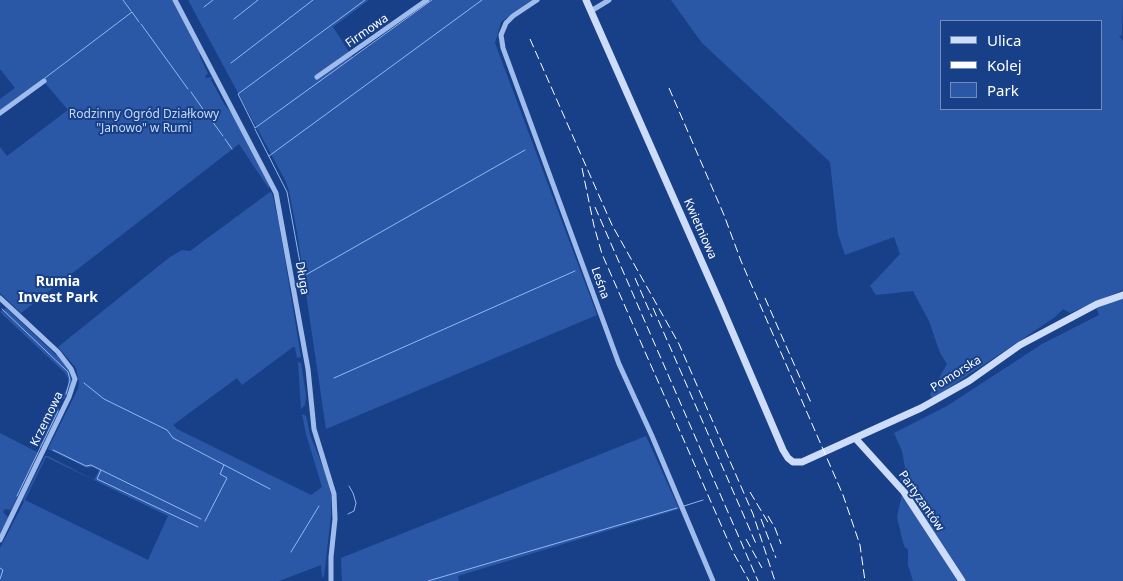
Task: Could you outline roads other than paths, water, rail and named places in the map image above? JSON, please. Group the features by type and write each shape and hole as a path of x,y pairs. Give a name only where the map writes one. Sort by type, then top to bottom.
{"street":[{"name":"Długa","path":"175,0 276,193 308,369 314,429 334,494 335,519 330,557 331,581"},
{"name":"Firmowa","path":"318,78 427,0"},
{"name":"Leśna","path":"537,0 506,23 501,36 502,48 546,162 618,364 652,436 713,581"},
{"name":"Kwietniowa","path":"586,0 784,452 791,460 797,462"},
{"path":"591,11 609,0"},
{"path":"0,113 44,81"},
{"name":"Pomorska","path":"797,462 802,462 856,439 930,404 969,381 1020,345 1074,315 1123,295"},
{"name":"Krzemowa","path":"0,298 62,356 74,374 74,382 69,397 0,540"},
{"name":"Partyzantów","path":"856,439 904,492 962,581"}],"waterway":[{"path":"123,0 131,11"},
{"path":"204,7 213,0"},
{"path":"234,19 258,0"},
{"path":"231,63 313,0"},
{"path":"365,0 238,94 255,128 432,0"},
{"path":"269,156 482,0"},
{"path":"45,78 132,12 139,22"},
{"path":"141,24 188,89"},
{"path":"191,92 205,112"},
{"path":"209,117 223,136"},
{"path":"255,129 287,192 303,279"},
{"path":"225,139 232,149"},
{"path":"302,277 525,150"},
{"path":"334,378 575,271"},
{"path":"2,309 68,372 70,380 66,394"},
{"path":"84,383 104,399 167,430 173,438 270,489"},
{"path":"17,496 58,411"},
{"path":"53,450 86,466 91,465 101,470 97,479 198,527"},
{"path":"205,521 227,478 220,474 224,465"},
{"path":"101,470 201,519"},
{"path":"348,514 354,511 356,503 349,486"},
{"path":"684,506 703,500"},
{"path":"291,552 319,506"},
{"path":"428,581 677,508"},
{"path":"0,568 3,570 0,579"}],"railway":[{"path":"530,39 612,225 679,344 753,514 775,581"},
{"path":"669,88 724,215 741,261 843,495 860,545 865,581"},
{"path":"582,168 602,254 733,552 749,581"},
{"path":"595,207 758,581"},
{"path":"635,278 652,317"},
{"path":"765,298 812,405"},
{"path":"653,308 757,546"},
{"path":"750,492 769,524"},
{"path":"768,516 781,544"},
{"path":"761,519 776,558"},
{"path":"746,539 762,568"}],"district":[{"name":"Rumia Invest Park","path":"58,290"}],"park label":[{"name":"Rodzinny Ogród Działkowy \"Janowo\" w Rumi","path":"144,122"}]}
